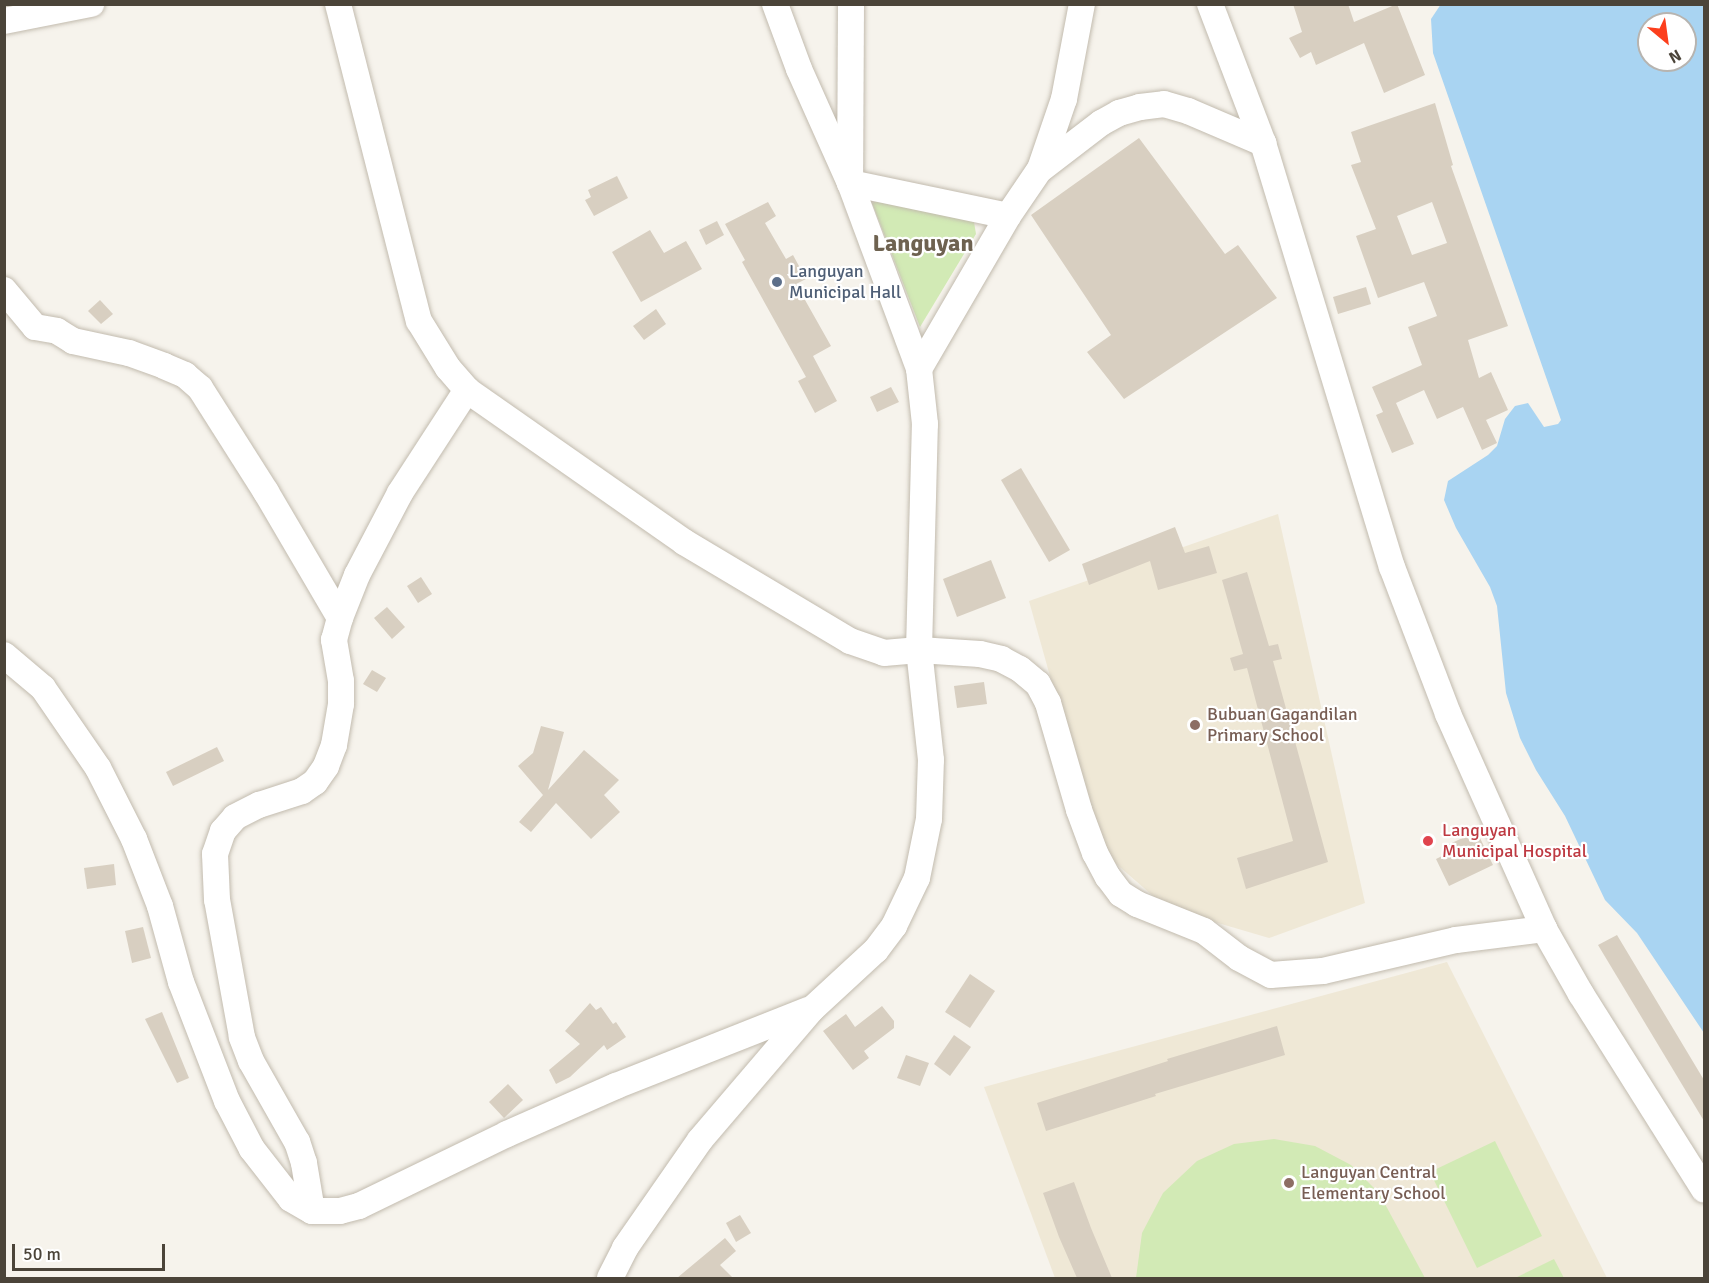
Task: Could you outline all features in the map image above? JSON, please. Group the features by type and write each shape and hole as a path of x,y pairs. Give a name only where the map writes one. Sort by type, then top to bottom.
{"street":[{"path":"4,21 91,4"},
{"path":"338,4 419,321 442,360 467,390 684,542 803,614 867,649 884,653 919,650 980,654 1001,659 1038,684 1056,723 1079,810 1095,853 1108,877 1121,894 1137,904 1204,931 1239,958 1264,972 1282,975 1323,971 1456,940 1544,929"},
{"path":"610,1278 625,1248 700,1140 812,1009 876,950 894,926 917,879 929,819 931,760 919,650 925,423 919,369 850,183 799,69 775,4"},
{"path":"850,183 851,4"},
{"path":"919,369 1008,216 1040,170 1064,99 1082,4"},
{"path":"1210,4 1263,143 1392,567 1448,714 1544,929 1581,994 1704,1189"},
{"path":"1040,170 1101,123 1119,113 1164,104 1188,111 1263,143"},
{"path":"850,183 1008,216"},
{"path":"4,290 35,327 57,331 73,341 129,353 185,375 200,388 266,492 340,618"},
{"path":"312,1211 306,1174 297,1142 251,1061 242,1037 217,900 215,854 223,831 235,817 302,791 315,782 326,766 334,745 342,704 341,681 334,640 340,618 357,575 400,493 467,390"},
{"path":"4,655 43,688 98,768 134,839 160,906 181,982 227,1101 258,1157 291,1199 312,1211 340,1211 359,1206 507,1134 616,1086 812,1009"}],"shaded area":[{"name":"Bubuan Gagandilan Primary School","path":"1278,514 1365,903 1269,938 1167,908 1098,848 1029,601"},
{"name":"Languyan Central Elementary School","path":"1447,962 1607,1278 1055,1278 984,1087"}],"green space":[{"path":"888,196 974,222 976,234 920,327 872,203"},
{"path":"1274,1139 1315,1146 1351,1165 1379,1193 1425,1278 1136,1278 1142,1233 1163,1193 1197,1161 1234,1144"},
{"path":"1495,1141 1542,1236 1477,1268 1430,1172"},
{"path":"1554,1259 1564,1278 1515,1278"}],"water":[{"path":"1441,4 1704,5 1704,1033 1637,933 1605,900 1565,816 1536,770 1520,738 1506,693 1497,606 1490,587 1456,528 1444,500 1448,481 1488,455 1497,446 1505,419 1515,406 1528,403 1544,427 1558,424 1561,420 1433,53 1431,19"}],"building":[{"path":"1293,4 1348,4 1354,22 1397,4 1425,75 1384,93 1364,43 1316,65 1311,52 1300,58 1289,38 1302,32"},
{"path":"1435,103 1453,165 1451,166 1508,326 1468,340 1479,378 1491,372 1508,410 1486,420 1497,443 1482,450 1463,407 1437,419 1424,390 1396,403 1414,444 1392,453 1376,415 1383,412 1372,387 1422,365 1408,327 1437,316 1424,282 1378,298 1356,236 1376,229 1351,165 1361,162 1351,132","holes":["1432,202 1447,243 1412,255 1397,216"]},
{"path":"1139,138 1225,254 1238,245 1277,298 1124,399 1087,352 1111,335 1031,215"},
{"path":"617,176 628,198 594,216 585,200 591,197 588,190"},
{"path":"768,202 776,216 765,223 786,259 793,255 806,279 796,284 831,346 813,356 837,401 815,413 798,381 806,377 742,262 745,260 725,224"},
{"path":"717,221 724,235 706,245 699,230"},
{"path":"650,230 664,253 686,241 702,269 641,302 612,252"},
{"path":"1366,287 1371,304 1338,314 1333,297"},
{"path":"100,300 113,314 101,324 88,311"},
{"path":"656,309 666,324 644,340 633,326"},
{"path":"891,387 899,402 877,412 870,397"},
{"path":"1021,468 1070,550 1049,562 1001,480"},
{"path":"1175,527 1185,553 1209,546 1217,573 1158,590 1150,561 1089,585 1082,564"},
{"path":"991,560 1006,598 957,617 943,579"},
{"path":"1247,572 1269,646 1278,644 1282,659 1273,661 1328,862 1246,889 1237,858 1293,841 1247,668 1234,671 1230,658 1243,654 1222,580"},
{"path":"421,577 432,594 418,603 407,586"},
{"path":"387,607 405,627 392,639 374,618"},
{"path":"372,670 386,678 377,692 363,684"},
{"path":"984,682 987,704 957,708 954,686"},
{"path":"541,726 564,732 548,790 584,750 619,780 604,795 620,812 591,839 556,803 531,832 519,822 543,795 518,766 533,753"},
{"path":"217,747 224,761 173,786 166,772"},
{"path":"1467,836 1470,842 1480,838 1493,865 1449,886 1436,859 1448,853 1445,846"},
{"path":"114,864 116,885 87,889 84,868"},
{"path":"143,927 151,958 132,963 125,931"},
{"path":"1617,935 1704,1080 1704,1121 1598,945"},
{"path":"970,974 995,991 970,1028 945,1012"},
{"path":"590,1003 596,1010 601,1007 613,1024 616,1022 626,1037 607,1050 604,1045 570,1077 556,1084 549,1070 580,1044 565,1031"},
{"path":"882,1006 894,1021 894,1028 864,1051 869,1058 853,1070 823,1031 846,1014 855,1027"},
{"path":"162,1012 189,1078 177,1083 145,1019"},
{"path":"1277,1026 1285,1055 1155,1094 1156,1096 1046,1131 1037,1103 1168,1061 1167,1059"},
{"path":"954,1035 971,1047 950,1076 934,1064"},
{"path":"906,1055 929,1063 920,1086 897,1078"},
{"path":"508,1084 523,1100 504,1118 489,1102"},
{"path":"1074,1182 1112,1278 1077,1278 1059,1237 1043,1193"},
{"path":"740,1215 751,1233 736,1242 726,1223"},
{"path":"725,1238 736,1251 720,1265 733,1278 677,1278"}],"place":[{"name":"Languyan Municipal Hall","path":"777,282"},
{"name":"Bubuan Gagandilan Primary School","path":"1195,725"},
{"name":"Languyan Municipal Hospital","path":"1428,841"},
{"name":"Languyan Central Elementary School","path":"1289,1183"}],"district":[{"name":"Languyan","path":"923,244"}]}
